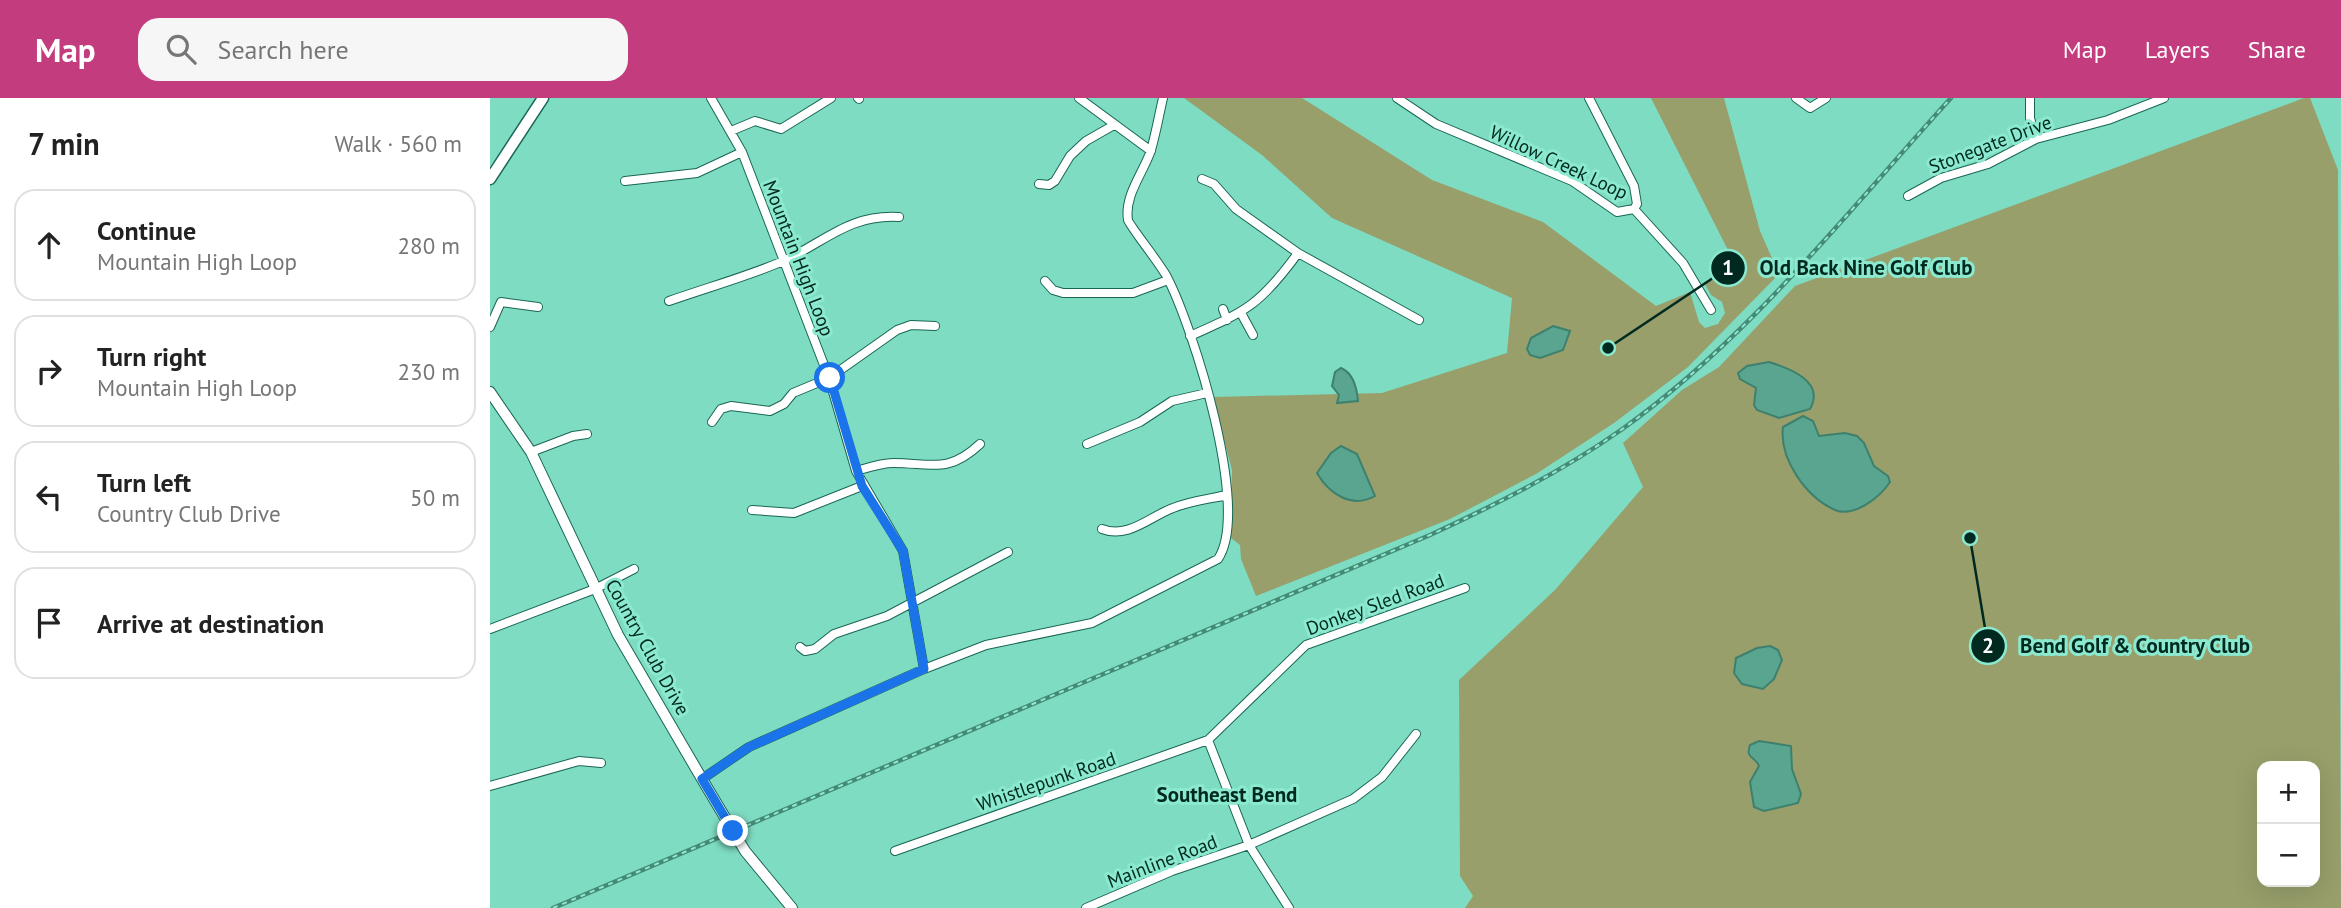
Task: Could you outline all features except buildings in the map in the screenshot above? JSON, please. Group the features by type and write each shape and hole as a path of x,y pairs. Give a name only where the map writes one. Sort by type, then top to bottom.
{"main road":[{"path":"490,179 543,98"}],"street":[{"name":"Mountain High Loop","path":"711,98 742,152 782,261 830,378 862,486 898,538 914,602 924,669"},
{"path":"731,131 755,121 780,129 831,98"},
{"path":"1079,98 1151,151"},
{"path":"702,779 749,747 924,669 986,645 1092,623 1218,559 1224,550 1227,495 1223,455 1207,393 1190,336 1168,279 1153,251 1129,223 1128,207 1151,151 1163,98"},
{"name":"Willow Creek Loop","path":"1397,98 1436,124 1572,181 1618,212 1634,209 1637,204 1634,186 1589,98"},
{"path":"1796,98 1810,108 1826,98"},
{"path":"2031,98 2030,118 2036,139"},
{"name":"Stonegate Drive","path":"1908,196 1941,178 1988,164 2036,139 2108,120 2164,98"},
{"path":"1039,184 1055,181 1069,156 1086,141 1114,125"},
{"path":"625,181 697,173 742,152"},
{"path":"1202,178 1214,184 1236,209 1298,253 1419,320"},
{"name":"Willow Creek Loop","path":"1634,209 1683,262 1711,310"},
{"path":"669,301 782,261 856,221 879,216 899,217"},
{"path":"1190,336 1241,313 1273,287 1298,253"},
{"path":"1045,281 1053,290 1063,293 1133,293 1168,279"},
{"path":"490,327 501,302 538,307"},
{"path":"1223,309 1227,320"},
{"path":"1241,313 1253,335"},
{"path":"712,422 721,409 732,407 770,411 784,404 793,393 830,378 897,330 911,325 935,326"},
{"name":"Country Club Drive","path":"490,391 531,452 618,635 702,779 745,851 792,908"},
{"path":"1087,444 1140,422 1172,401 1207,393"},
{"path":"531,452 573,436 587,434"},
{"path":"856,471 891,463 948,465 967,456 980,444"},
{"path":"752,510 794,513 862,486"},
{"path":"1102,529 1114,534 1174,508 1227,495"},
{"path":"800,648 805,652 815,649 834,634 887,616 1008,552"},
{"path":"490,629 595,589 634,569"},
{"name":"Donkey Sled Road","path":"1208,740 1306,645 1465,587"},
{"name":"Mainline Road","path":"1086,908 1172,871 1250,845 1332,810 1371,788 1416,734"},
{"path":"1208,740 1250,845 1289,908"},
{"name":"Whistlepunk Road","path":"895,851 1208,740"},
{"path":"490,786 579,761 601,763"}],"green space":[{"path":"1184,98 1302,98 1432,180 1543,222 1656,306 1690,292 1699,322 1705,328 1718,324 1725,313 1722,302 1711,295 1705,284 1736,266 1651,98 1724,98 1760,231 1779,274 1688,367 1614,423 1536,474 1450,519 1256,596 1241,559 1240,545 1231,538 1232,470 1213,397 1382,393 1507,353 1512,298 1332,218 1262,155"},
{"path":"2310,98 2338,170 2341,908 1465,908 1473,896 1460,876 1459,680 1555,590 1643,487 1623,443 1682,390 1719,367 1795,286"}],"water":[{"path":"1553,326 1570,331 1563,350 1540,358 1530,355 1527,349 1531,338"},
{"path":"1769,362 1795,372 1809,383 1814,399 1810,409 1779,418 1757,410 1754,405 1756,388 1740,379 1738,373 1747,366"},
{"path":"1341,368 1351,377 1358,401 1337,403 1339,395 1332,386 1335,372"},
{"path":"1803,416 1813,421 1819,436 1845,433 1857,436 1864,443 1874,466 1888,476 1890,482 1886,488 1866,505 1842,512 1814,496 1790,464 1783,439 1783,427"},
{"path":"1341,446 1357,454 1375,496 1366,500 1350,500 1335,493 1322,481 1317,473 1331,453"},
{"path":"1770,646 1778,650 1782,660 1774,679 1763,689 1742,684 1734,673 1736,658 1757,648"},
{"path":"1759,741 1791,746 1792,769 1801,794 1798,803 1764,811 1754,807 1750,782 1759,766 1749,750 1750,745"}],"railway":[{"path":"553,908 1430,535 1552,474 1621,430 1712,356 1795,273 1951,98"}],"place":[{"name":"Old Back Nine Golf Club","path":"1608,348"},
{"name":"Bend Golf & Country Club","path":"1970,538"}],"district":[{"name":"Southeast Bend","path":"1227,795"}],"route":[{"path":"733,831 702,779 749,747 924,669 903,551 898,538 862,486 830,378"}]}
